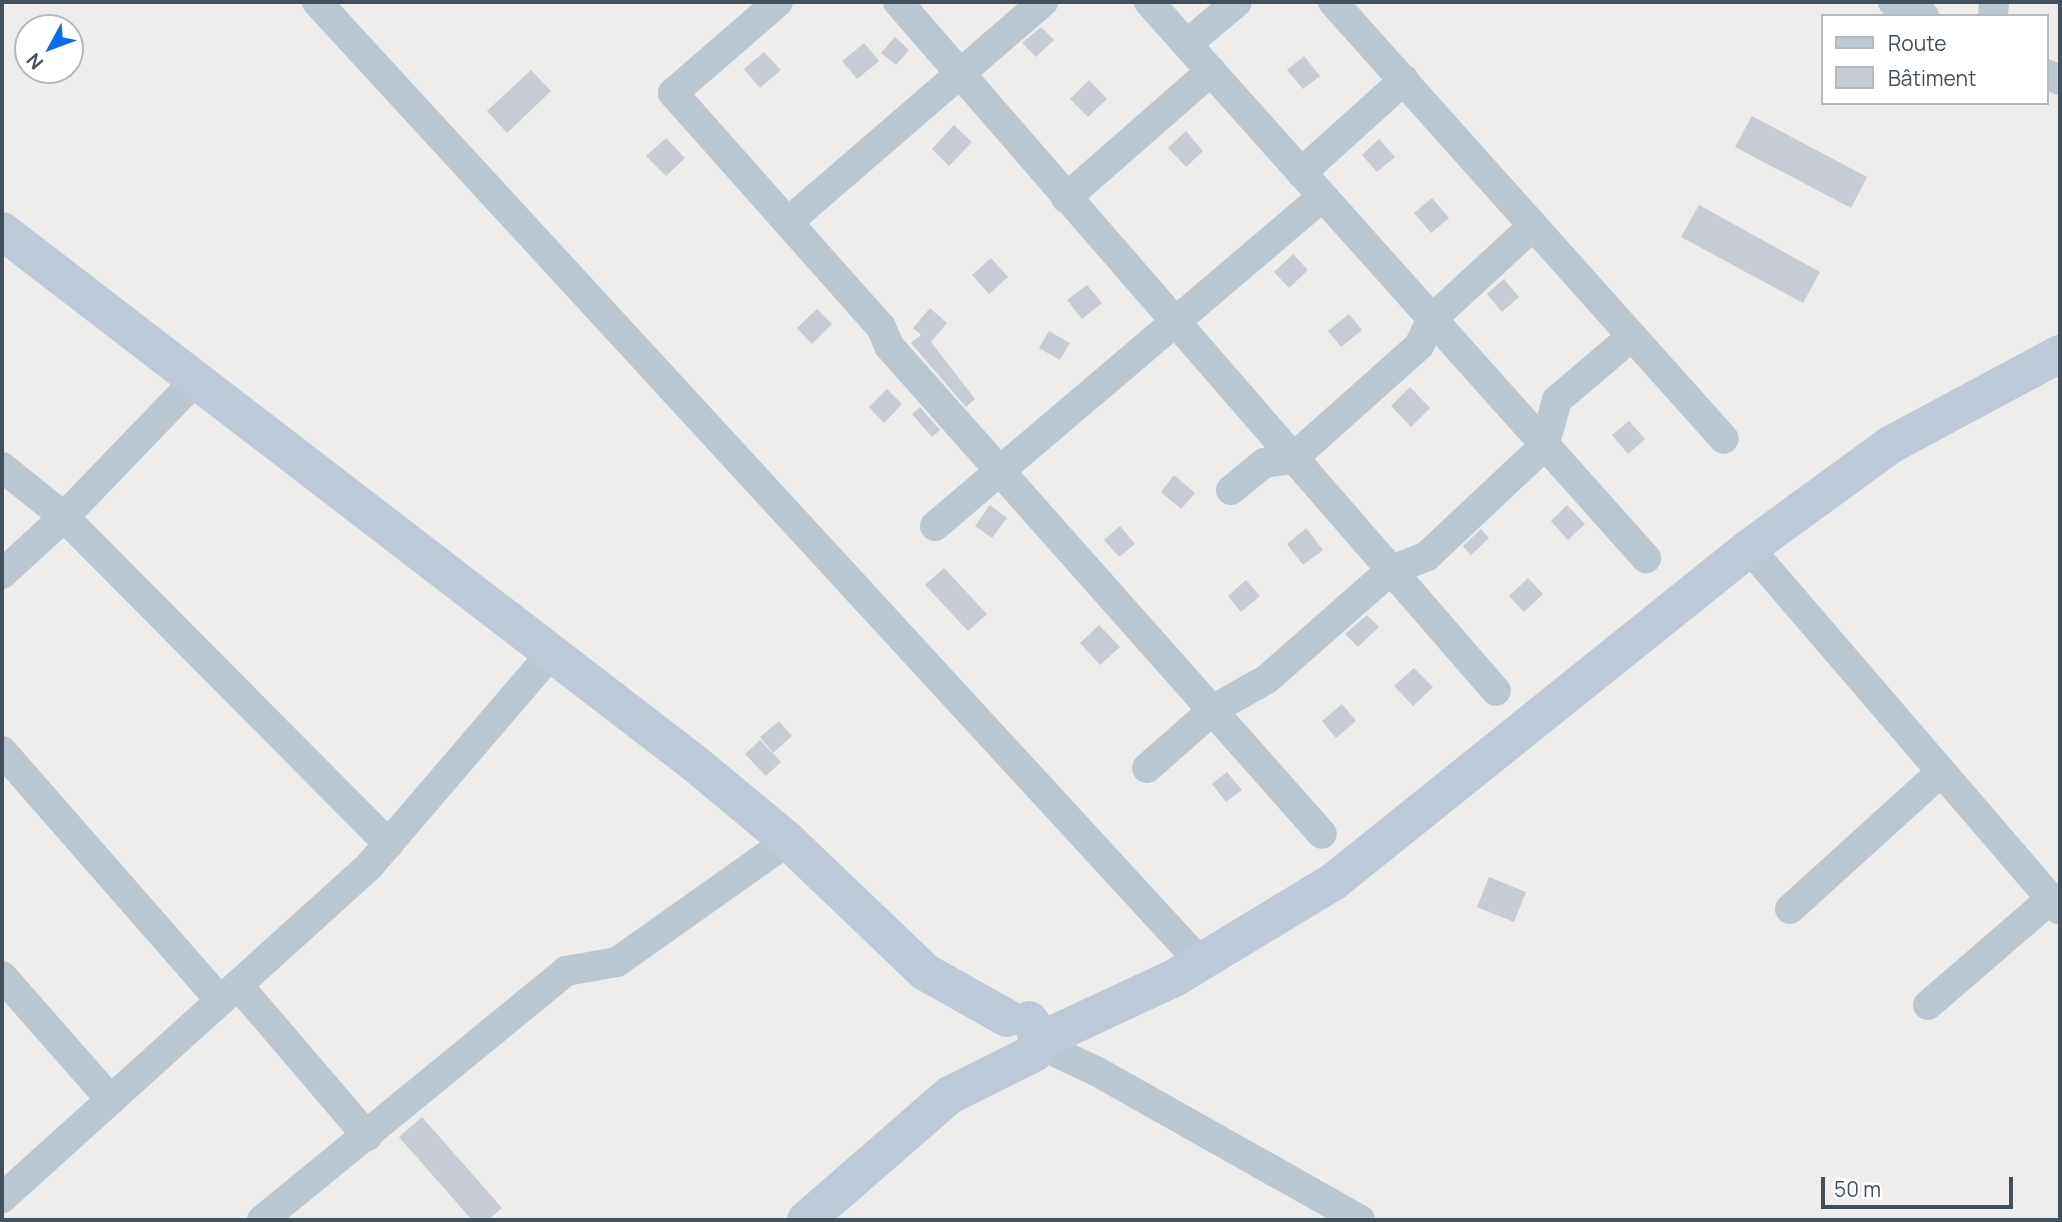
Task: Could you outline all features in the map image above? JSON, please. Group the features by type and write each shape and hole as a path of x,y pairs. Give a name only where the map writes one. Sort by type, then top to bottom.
{"main road":[{"path":"2,231 552,653 788,841 907,953 1016,1040"},
{"path":"806,1220 1016,1040 1188,969 1333,882 1749,548 1890,445 2060,354"}],"street":[{"path":"317,2 1188,969"},
{"path":"778,2 673,93 881,327 889,346 1214,709 1322,834"},
{"path":"898,2 1173,324 1496,691"},
{"path":"788,222 962,75 1043,2"},
{"path":"1149,2 1646,558"},
{"path":"1187,44 1237,2"},
{"path":"1333,2 1724,439"},
{"path":"1893,2 1920,14"},
{"path":"1066,198 1211,71"},
{"path":"1301,173 1404,80"},
{"path":"935,526 1321,197"},
{"path":"1231,490 1264,463 1292,459 1419,346 1432,320 1533,226"},
{"path":"1147,768 1214,709 1267,679 1390,571 1427,556 1544,446 1558,400 1631,337"},
{"path":"2,574 64,517 197,379"},
{"path":"2,467 64,517 389,844"},
{"path":"1749,548 2056,905 1928,1005"},
{"path":"2,1198 230,993 389,844 552,653"},
{"path":"2,751 367,1136"},
{"path":"1790,909 1941,772"},
{"path":"262,1220 566,971 617,962 788,841"},
{"path":"2,976 111,1101"},
{"path":"1016,1040 1090,1083 1127,1089 1360,1220"}],"building":[{"path":"1041,27 1054,40 1036,57 1022,43"},
{"path":"895,37 909,50 896,65 881,53"},
{"path":"864,43 879,61 857,79 842,61"},
{"path":"764,52 781,70 760,88 744,69"},
{"path":"1304,56 1320,76 1303,89 1287,70"},
{"path":"531,70 551,91 507,133 487,111"},
{"path":"1089,80 1107,99 1088,117 1070,99"},
{"path":"1752,116 1867,177 1851,208 1735,147"},
{"path":"954,125 972,142 949,166 932,149"},
{"path":"1186,131 1203,151 1186,167 1168,148"},
{"path":"666,138 685,158 666,176 646,156"},
{"path":"1379,139 1395,157 1377,172 1362,155"},
{"path":"1432,198 1449,218 1431,233 1414,213"},
{"path":"1699,205 1820,272 1803,303 1681,237"},
{"path":"1293,254 1308,270 1289,288 1274,272"},
{"path":"991,258 1008,277 989,294 972,275"},
{"path":"1504,279 1519,297 1502,312 1487,294"},
{"path":"1087,285 1102,303 1082,319 1067,300"},
{"path":"930,308 947,323 931,342 975,399 966,407 911,343 921,335 913,328"},
{"path":"817,309 832,324 812,344 797,328"},
{"path":"1349,314 1362,330 1341,347 1328,331"},
{"path":"1049,331 1070,343 1060,360 1039,348"},
{"path":"1410,387 1430,408 1411,427 1391,406"},
{"path":"887,389 902,404 884,423 869,407"},
{"path":"920,407 940,430 932,437 912,414"},
{"path":"1629,421 1645,439 1628,454 1612,435"},
{"path":"1174,475 1195,493 1181,509 1161,492"},
{"path":"990,505 1007,518 992,538 975,526"},
{"path":"1567,505 1585,524 1568,540 1551,521"},
{"path":"1120,526 1135,544 1119,557 1104,540"},
{"path":"1306,528 1323,550 1303,565 1287,544"},
{"path":"1481,529 1489,538 1471,555 1463,546"},
{"path":"944,568 987,614 968,631 925,585"},
{"path":"1528,578 1543,594 1524,612 1509,596"},
{"path":"1246,580 1260,596 1241,612 1228,596"},
{"path":"1367,615 1379,627 1358,647 1345,634"},
{"path":"1099,625 1120,647 1100,665 1080,643"},
{"path":"1414,668 1433,687 1413,706 1394,686"},
{"path":"1342,704 1356,721 1336,738 1322,721"},
{"path":"779,721 792,736 773,753 760,737"},
{"path":"760,740 781,762 766,776 745,754"},
{"path":"1227,772 1242,790 1226,802 1212,784"},
{"path":"1489,877 1526,892 1514,922 1477,907"},
{"path":"422,1117 502,1208 488,1220 472,1220 399,1137"}]}
